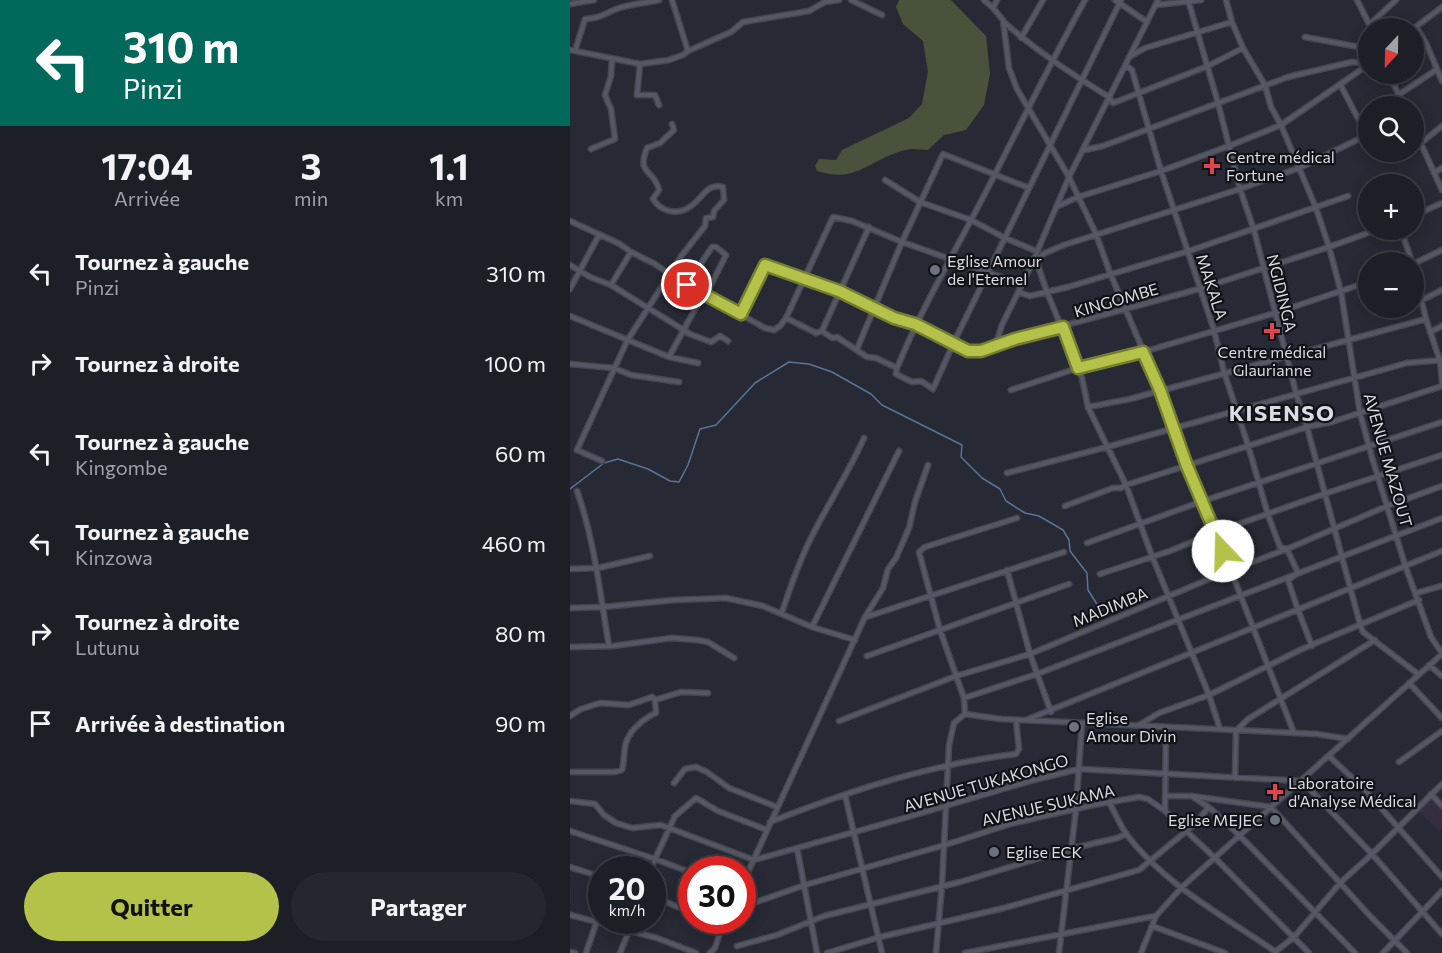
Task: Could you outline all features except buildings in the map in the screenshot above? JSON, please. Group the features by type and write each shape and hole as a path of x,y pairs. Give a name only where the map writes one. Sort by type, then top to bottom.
{"street":[{"path":"570,4 594,0"},
{"path":"659,0 618,9 610,14 594,18 585,18 572,50 640,64 669,60 731,32 743,22 814,10 825,1 839,0"},
{"path":"672,0 688,51"},
{"path":"851,0 882,15"},
{"path":"984,0 1021,38 1115,103 1208,66 1243,48"},
{"path":"993,8 997,0"},
{"path":"1021,38 1043,0"},
{"path":"1085,0 1051,60 971,220 915,324 896,374 912,382 921,381 933,390 954,342 1120,2"},
{"path":"1115,0 1147,22"},
{"path":"995,346 1002,325 1034,261 1036,251 1069,177 1158,0"},
{"path":"1156,5 1201,0"},
{"name":"AVENUE MAZOUT","path":"1226,0 1243,48 1265,85 1271,107 1281,125 1316,208 1341,292 1359,413 1368,445 1406,568 1431,637 1442,654"},
{"path":"1357,0 1366,18"},
{"path":"1378,18 1396,0"},
{"name":"NGIDINGA","path":"1189,3 1240,189 1254,230 1360,624"},
{"path":"1424,21 1442,7"},
{"path":"1003,20 1009,68 1027,108 1069,177 1096,234 1125,310 1160,390 1187,466 1216,532 1294,733"},
{"path":"1129,58 1145,48 1232,22"},
{"path":"1305,37 1358,47"},
{"path":"1424,40 1442,81"},
{"path":"591,149 615,139 611,109 605,96 611,76 612,60"},
{"path":"1083,150 1103,146 1265,85 1323,68 1358,63"},
{"path":"640,64 637,95 655,95 659,105"},
{"name":"MAKALA","path":"1124,68 1130,68 1139,93 1161,171 1214,330 1224,372 1268,515 1280,547 1287,549 1298,573"},
{"path":"1393,84 1398,95 1436,70"},
{"path":"1055,207 1078,197 1230,146 1281,125 1358,71"},
{"path":"1034,261 1051,250 1096,234 1299,168 1359,139 1364,130 1340,84"},
{"path":"602,461 577,450 604,388 627,340 669,274 705,226 706,218 713,217 714,211 724,200 723,187 720,186 711,187 703,192 687,209 671,212 658,207 653,199 658,190 657,181 644,168 643,160 647,148 660,143 674,130 672,124"},
{"path":"1424,141 1442,126"},
{"path":"1424,150 1442,190"},
{"path":"857,349 902,242 944,154 1029,188"},
{"path":"1434,173 1442,168"},
{"path":"885,180 920,202 971,220 1036,251"},
{"path":"1018,292 1028,296 1047,292 1188,251 1348,196"},
{"path":"1424,211 1442,203"},
{"path":"570,221 620,244 687,285 771,330 778,328 786,318 833,217 869,227 902,242 1021,284"},
{"path":"786,318 816,333 822,331 869,227"},
{"path":"570,289 599,235"},
{"name":"KINGOMBE","path":"741,314 765,265 839,291 894,318 915,324 954,342 968,351 981,351 1199,289 1358,237"},
{"path":"669,357 683,329 701,298 706,295 727,256 716,248 711,249 687,285"},
{"path":"1424,259 1442,250"},
{"path":"610,285 631,252"},
{"path":"1034,261 1063,327 1078,368 1088,407 1126,485 1152,556 1209,694 1220,729"},
{"path":"570,265 610,285 690,334 711,342 720,336 728,340"},
{"path":"1011,390 1078,368 1143,352 1275,313 1358,286"},
{"path":"1424,299 1442,290"},
{"path":"1065,506 1113,488 1120,488 1307,427 1332,422 1442,384 1441,361 1424,309"},
{"path":"570,316 669,357 698,363"},
{"path":"1088,407 1130,399 1426,318"},
{"path":"1430,332 1442,326"},
{"path":"822,331 832,338 837,337 867,357 876,358 897,368"},
{"path":"1007,473 1407,363 1441,361"},
{"path":"570,364 614,368 631,375 679,381"},
{"path":"1087,543 1203,501 1442,422"},
{"path":"782,612 801,560 864,438"},
{"path":"812,627 899,451"},
{"path":"1100,574 1170,551 1216,532 1324,494 1442,455"},
{"path":"756,856 865,617 883,588 888,569 896,558 909,528 928,465"},
{"name":"MADIMBA","path":"838,721 956,676 1030,654 1333,528 1442,486"},
{"path":"577,491 598,568 609,646"},
{"path":"965,714 964,698 940,630 918,555 925,547 1017,518"},
{"path":"964,698 1037,674 1442,518"},
{"path":"865,617 1064,552"},
{"path":"1026,720 1051,712 1442,552"},
{"path":"570,569 598,568 650,556"},
{"path":"1007,570 1030,654 1051,712"},
{"path":"1298,573 1288,580 1312,646"},
{"path":"867,656 1069,584"},
{"path":"1416,593 1442,586"},
{"path":"570,608 726,598 782,612 812,627 855,640"},
{"path":"1138,726 1159,713 1209,694 1360,624 1419,600"},
{"path":"1360,624 1363,632 1418,674"},
{"path":"570,647 609,646 672,638 708,642 734,658"},
{"path":"1235,778 1236,731 1248,719 1375,640"},
{"path":"1141,953 1156,916 1182,887 1442,654"},
{"path":"1430,665 1442,676"},
{"path":"1409,683 1442,717"},
{"path":"570,716 581,709 600,703 629,705 652,697 655,700 681,692 708,693"},
{"path":"570,772 622,770 626,740 643,720 656,713 655,700"},
{"path":"936,953 945,845 947,765 952,725 955,720 965,714 1016,720 1294,733 1348,739"},
{"path":"770,822 896,778 947,765 1018,753 1016,720"},
{"path":"1059,953 1076,809 1082,723"},
{"path":"1165,811 1166,727"},
{"path":"1399,762 1442,731"},
{"path":"1329,756 1365,790 1442,877"},
{"path":"674,783 685,769 696,766 729,788 777,807"},
{"name":"AVENUE TUKAKONGO","path":"756,859 1034,780 1079,770 1302,781"},
{"path":"1302,781 1372,854 1442,934"},
{"path":"1109,802 1126,834 1151,862 1182,887 1276,952 1294,937 1341,882 1442,784"},
{"path":"1431,794 1442,806"},
{"path":"845,795 882,953"},
{"path":"1166,796 1191,796 1271,807 1407,953"},
{"path":"1191,796 1211,808 1354,953"},
{"name":"AVENUE SUKAMA","path":"756,902 863,867 945,845 1010,824 1139,797 1148,799 1165,811 1309,953"},
{"path":"656,856 678,812 696,798 718,811 767,830"},
{"path":"570,801 594,804 616,823 632,828 657,825 743,856"},
{"path":"827,953 880,937 939,924 1139,870 1195,824 1208,808"},
{"path":"570,831 646,856"},
{"path":"737,946 871,903 960,882 1126,834"},
{"path":"797,848 817,953"},
{"path":"570,867 588,873"},
{"path":"1383,953 1442,891"},
{"path":"570,915 588,920"},
{"path":"965,953 1156,916"},
{"path":"1152,926 1225,953"},
{"path":"586,953 593,934"},
{"path":"621,953 629,934"},
{"path":"642,934 696,953"},
{"path":"710,953 715,948 719,934"},
{"path":"570,952 575,953"}],"shaded area":[{"path":"1431,796 1442,808 1442,828 1439,831 1417,810"}],"green space":[{"path":"899,0 951,0 986,36 990,74 984,105 966,130 944,135 928,150 905,150 863,169 843,174 817,171 815,166 819,159 836,160 842,150 909,118 922,104 928,72 923,41 903,24 896,7"}],"waterway":[{"path":"570,489 604,463 618,459 648,469 670,481 679,482 688,465 700,429 716,425 755,383 789,362 809,364 832,372 871,394 882,405 962,445 961,457 982,478 1000,489 1006,501 1025,513 1039,516 1063,530 1069,540 1070,551 1087,573 1088,590 1105,617"}],"place":[{"name":"Centre médical Fortune","path":"1212,166"},
{"name":"Eglise Amour de l'Eternel","path":"935,270"},
{"name":"Centre médical Glaurianne","path":"1272,331"},
{"name":"Eglise Amour Divin","path":"1074,727"},
{"name":"Laboratoire d'Analyse Médical","path":"1275,792"},
{"name":"Eglise MEJEC","path":"1275,820"},
{"name":"Eglise ECK","path":"994,852"}],"district":[{"name":"KISENSO","path":"1282,413"}],"route":[{"path":"687,285 741,314 765,265 839,291 894,318 915,324 954,342 968,351 981,351 1015,339 1063,327 1078,368 1143,352 1223,551"}]}
